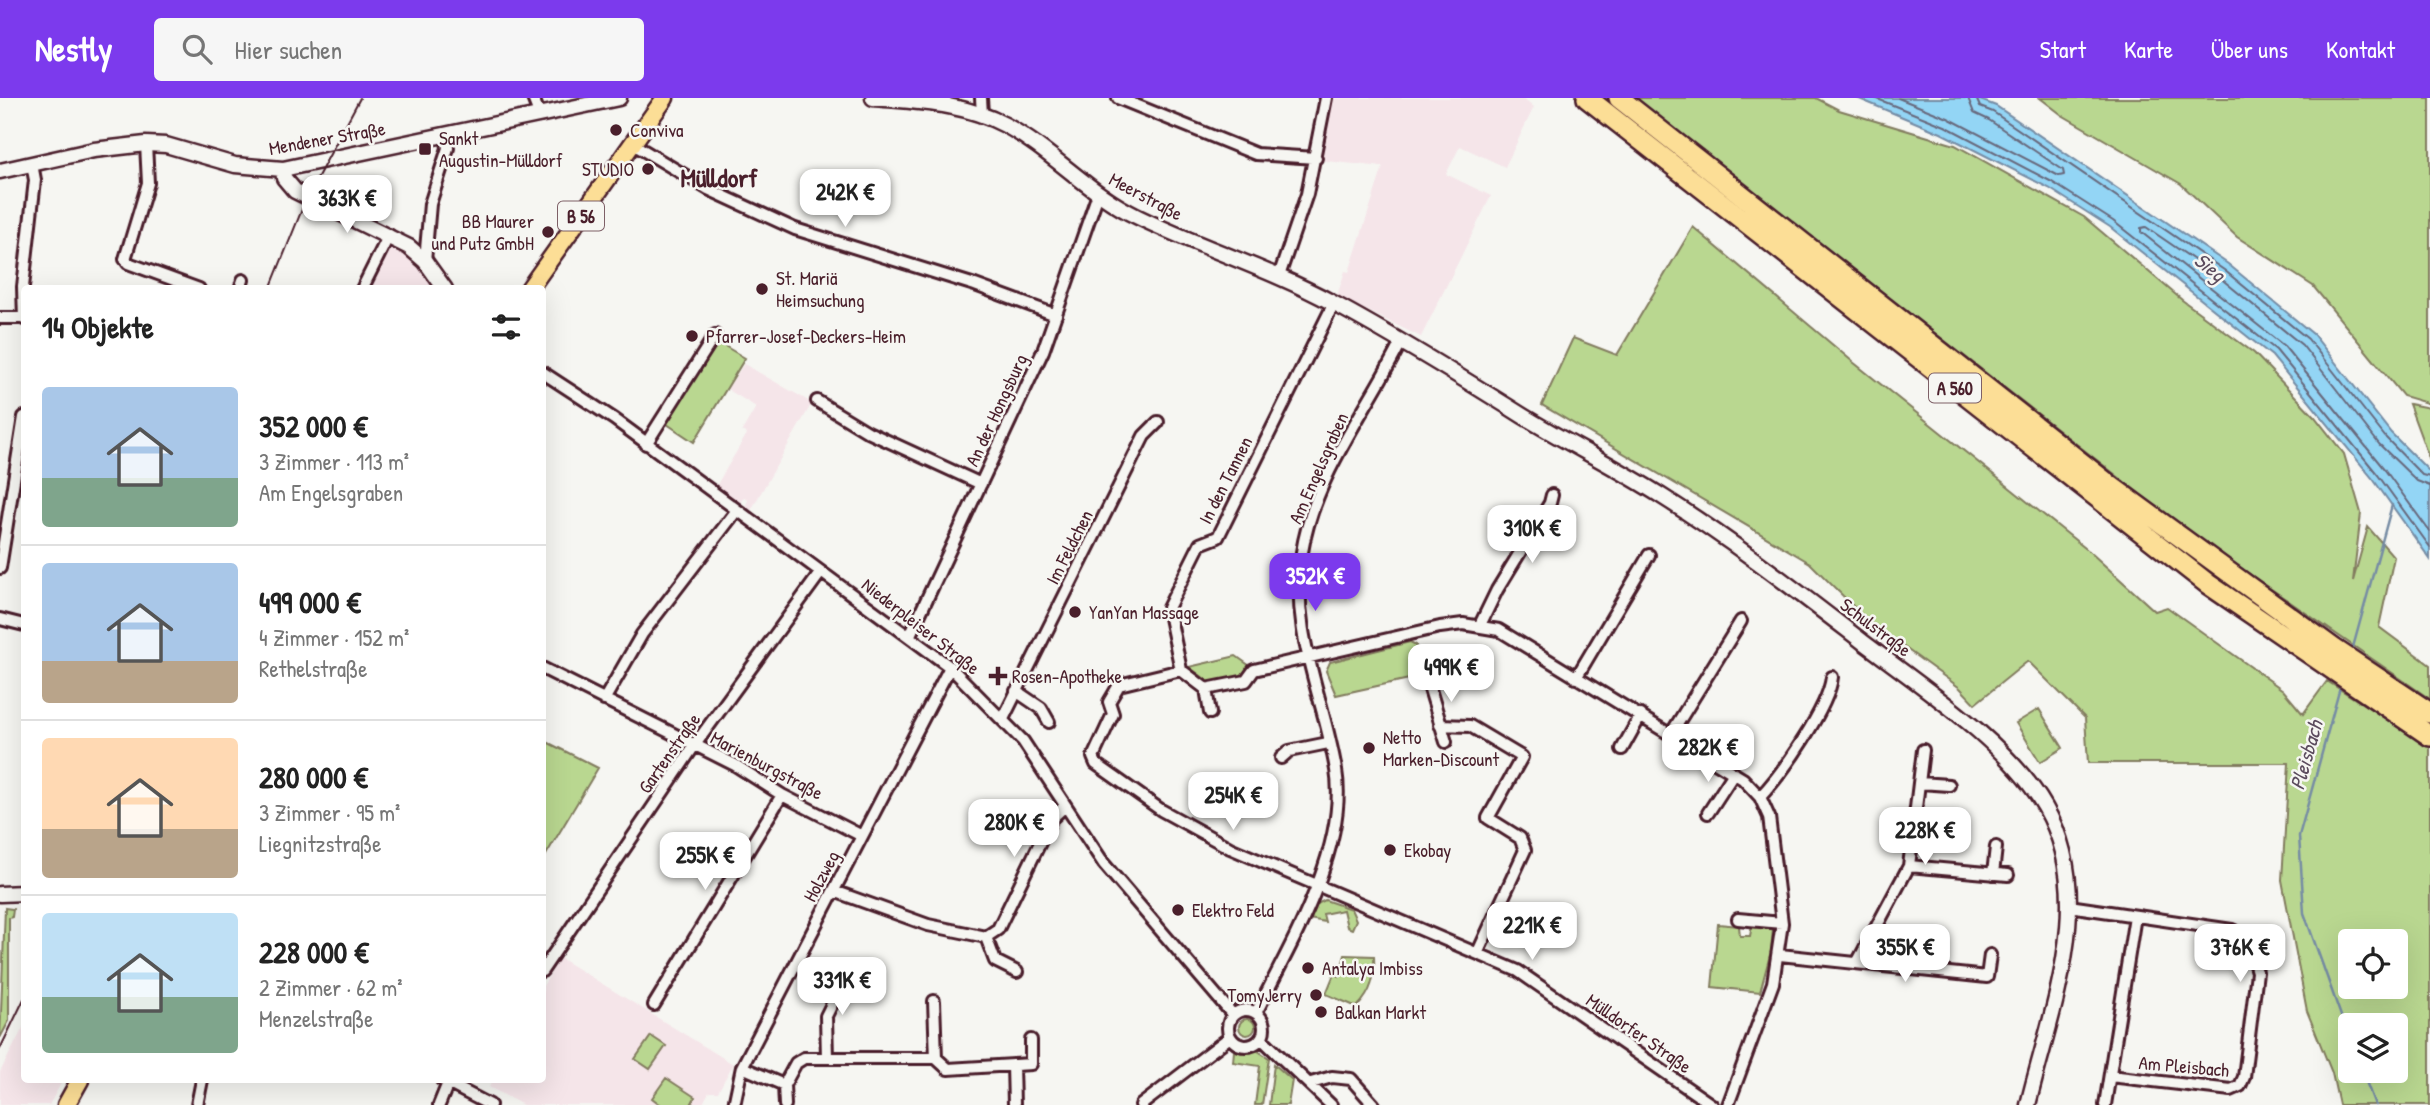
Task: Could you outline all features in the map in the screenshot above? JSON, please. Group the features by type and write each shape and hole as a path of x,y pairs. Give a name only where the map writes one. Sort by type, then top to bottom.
{"highway":[{"name":"A 560","path":"1587,98 2208,584 2430,736"},
{"name":"A 560","path":"1619,98 2112,487 2334,649 2430,713"}],"main road":[{"name":"B 56","path":"532,285 665,98"},
{"path":"66,1105 78,1083"}],"street":[{"path":"533,98 540,116"},
{"name":"Mendener Straße","path":"0,171 94,150 146,145 166,145 235,165 283,169 619,98"},
{"name":"Meerstraße","path":"873,98 933,103 982,114 1007,127 1098,194 1132,215 1279,276 1334,303 1401,342"},
{"path":"981,98 982,114"},
{"path":"1118,98 1256,154 1316,158"},
{"path":"1279,276 1307,194 1326,98"},
{"path":"425,261 430,204 448,148 446,136"},
{"path":"633,144 708,189 795,229 975,285 1056,315"},
{"path":"146,145 148,183 125,259 128,263 188,285"},
{"path":"23,285 35,180 32,164"},
{"path":"283,169 284,178 295,191 389,235 425,261 442,285"},
{"name":"An der Hongsburg","path":"910,635 1023,399 1056,315 1098,194"},
{"path":"364,285 389,235"},
{"name":"In den Tannen","path":"1181,670 1168,608 1200,544 1218,537 1334,303"},
{"path":"0,318 21,318"},
{"path":"646,444 715,335"},
{"name":"Am Engelsgraben","path":"1256,1013 1316,886 1335,833 1336,771 1306,659 1298,603 1302,551 1335,464 1401,342"},
{"name":"Schulstraße","path":"1401,342 1664,497 1759,562 1983,737 2023,775 2046,808 2063,851 2069,906 2057,984 2028,1105"},
{"name":"Niederpleiser Straße","path":"546,375 614,419 950,667 1023,741 1104,864 1233,1014"},
{"path":"817,401 868,432 981,485"},
{"name":"Im Feldchen","path":"1003,719 1144,436 1158,422"},
{"path":"0,568 21,437"},
{"path":"12,495 21,497"},
{"path":"1480,625 1497,590 1550,503 1552,495"},
{"path":"604,700 642,634 737,510"},
{"path":"1576,678 1649,555"},
{"name":"Gartenstraße","path":"547,956 694,746 821,572"},
{"path":"0,619 21,624"},
{"path":"1671,734 1741,621"},
{"path":"1206,689 1246,681 1254,670 1440,627 1480,625 1499,630 1734,773 1760,797 1773,842 1782,923 1780,955 1764,1011 1728,1105"},
{"name":"Holzweg","path":"734,1105 742,1067 950,667"},
{"name":"Marienburgstraße","path":"546,670 735,765 782,795 862,836"},
{"path":"1181,670 1206,689 1210,713"},
{"name":"Mülldorfer Straße","path":"1181,670 1119,685 1109,702 1113,714 1093,757 1097,764 1161,810 1230,848 1518,971 1712,1105"},
{"path":"1426,676 1446,742"},
{"path":"1760,797 1776,780 1799,744 1831,689 1832,677"},
{"path":"1016,691 1041,708 1049,723"},
{"path":"1622,749 1641,715"},
{"path":"1440,725 1470,726 1522,757 1488,818 1520,838 1525,850 1478,952"},
{"path":"1281,758 1289,751 1328,743"},
{"path":"1857,963 1909,866 1923,750"},
{"path":"1708,813 1734,773"},
{"path":"1920,783 1949,785"},
{"path":"654,1005 782,795"},
{"path":"834,891 928,925 986,937 998,929 1052,818 1065,806"},
{"path":"1993,874 1996,847"},
{"path":"1909,866 2008,875"},
{"path":"0,894 21,893"},
{"name":"Am Pleisbach","path":"2069,906 2232,930 2247,937 2257,972 2244,1077 2240,1086 2231,1090 2110,1076"},
{"name":"Am Pleisbach","path":"2105,1105 2135,916"},
{"path":"1738,919 1782,923"},
{"path":"986,937 995,961 1017,972"},
{"path":"1780,955 1987,977 1990,955"},
{"path":"827,1058 826,1016 847,974"},
{"path":"934,1001 936,1058"},
{"path":"1230,1037 1228,1023 1233,1014 1244,1010 1256,1013 1263,1022 1261,1038"},
{"path":"1230,1037 1245,1046 1261,1038"},
{"path":"1141,1105 1230,1037"},
{"path":"1261,1038 1331,1105"},
{"path":"785,1105 784,1085 800,1060 936,1058 948,1069 1031,1064 1031,1040"},
{"path":"1013,1065 1014,1105"},
{"path":"742,1067 784,1085"},
{"path":"1311,1083 1332,1077 1351,1079 1374,1105"},
{"path":"197,1105 201,1083"},
{"path":"439,1105 444,1083"},
{"path":"449,1083 490,1105"}],"shaded area":[{"path":"1318,98 1521,98 1534,107 1505,167 1460,146 1446,174 1491,196 1421,337 1337,296 1345,271 1349,272 1383,167 1307,159"},
{"path":"399,246 416,259 435,285 369,285 387,249"},
{"path":"744,364 812,403 750,512 745,507 748,500 744,497 740,503 716,486 747,434 742,431 756,407 727,389"},
{"path":"560,958 733,1064 718,1092 709,1092 702,1105 523,1105 489,1087 491,1083 546,1083 546,981"},
{"path":"21,1032 21,1083 61,1083 49,1105 0,1105 0,1072"}],"green space":[{"path":"1635,98 1816,98 1839,110 1955,145 2084,217 2182,300 2254,353 2315,417 2344,454 2361,513 2353,581 2368,527 2394,557 2379,627 2430,665 2430,699 2186,530"},
{"path":"2040,98 2430,98 2430,404 2403,396 2313,286 2237,237 2181,184 2062,115"},
{"path":"1693,227 1853,362 2090,552 2155,611 2167,607 2283,690 2303,714 2327,681 2430,747 2430,1105 2339,1105 2332,1073 2307,1011 2282,880 2289,763 2088,763 2085,718 2028,661 1975,704 1960,688 1868,621 1810,563 1542,405 1573,338 1617,355"},
{"path":"716,341 745,358 694,442 664,422"},
{"path":"2409,404 2430,408 2430,461"},
{"path":"1410,642 1416,645 1423,676 1336,695 1326,671 1330,662"},
{"path":"1236,656 1250,666 1242,676 1212,684 1189,667"},
{"path":"2039,709 2063,748 2040,762 2016,723"},
{"path":"546,742 598,768 546,855"},
{"path":"1325,900 1351,909 1356,920 1352,929 1347,927 1343,910 1323,914 1325,922 1309,919 1315,905"},
{"path":"5,908 13,909 12,917 9,918 9,1021 0,1038"},
{"path":"1718,924 1739,926 1740,936 1750,936 1752,925 1773,929 1771,951 1760,992 1712,987"},
{"path":"1345,955 1374,956 1372,984 1357,1007 1326,994 1334,974 1339,976"},
{"path":"1244,1019 1250,1019 1255,1027 1253,1033 1244,1035 1239,1030 1239,1024"},
{"path":"651,1036 666,1046 650,1069 635,1059"},
{"path":"1234,1051 1258,1051 1269,1058 1262,1105 1255,1105 1260,1066 1233,1062"},
{"path":"1274,1064 1292,1080 1288,1105 1269,1105"},
{"path":"666,1078 695,1097 691,1105 661,1105 652,1098"}],"water":[{"name":"Sieg","path":"1857,98 1975,98 1996,106 2228,264 2313,334 2391,433 2430,472 2430,559 2373,479 2272,356 2110,227 2049,188 1941,133"}],"waterway":[{"name":"Pleisbach","path":"2352,651 2392,505"},
{"name":"Pleisbach","path":"2340,1013 2304,913 2299,836 2341,684"},
{"name":"Pleisbach","path":"2367,1083 2375,1105"}],"tram line":[{"path":"272,285 307,197 360,98"},
{"path":"0,1049 21,1005"}],"place":[{"name":"Conviva","path":"616,130"},
{"name":"Sankt Augustin-Mülldorf","path":"425,149"},
{"name":"STUDIO","path":"648,169"},
{"name":"BB Maurer und Putz GmbH","path":"548,232"},
{"name":"St. Mariä Heimsuchung","path":"762,289"},
{"name":"Pfarrer-Josef-Deckers-Heim","path":"692,336"},
{"name":"YanYan Massage","path":"1075,612"},
{"name":"Rosen-Apotheke","path":"998,676"},
{"name":"Netto Marken-Discount","path":"1369,748"},
{"name":"Ekobay","path":"1390,850"},
{"name":"Elektro Feld","path":"1178,910"},
{"name":"Antalya Imbiss","path":"1308,968"},
{"name":"TomyJerry","path":"1316,995"},
{"name":"Balkan Markt","path":"1321,1012"}],"district":[{"name":"Mülldorf","path":"719,177"}]}
